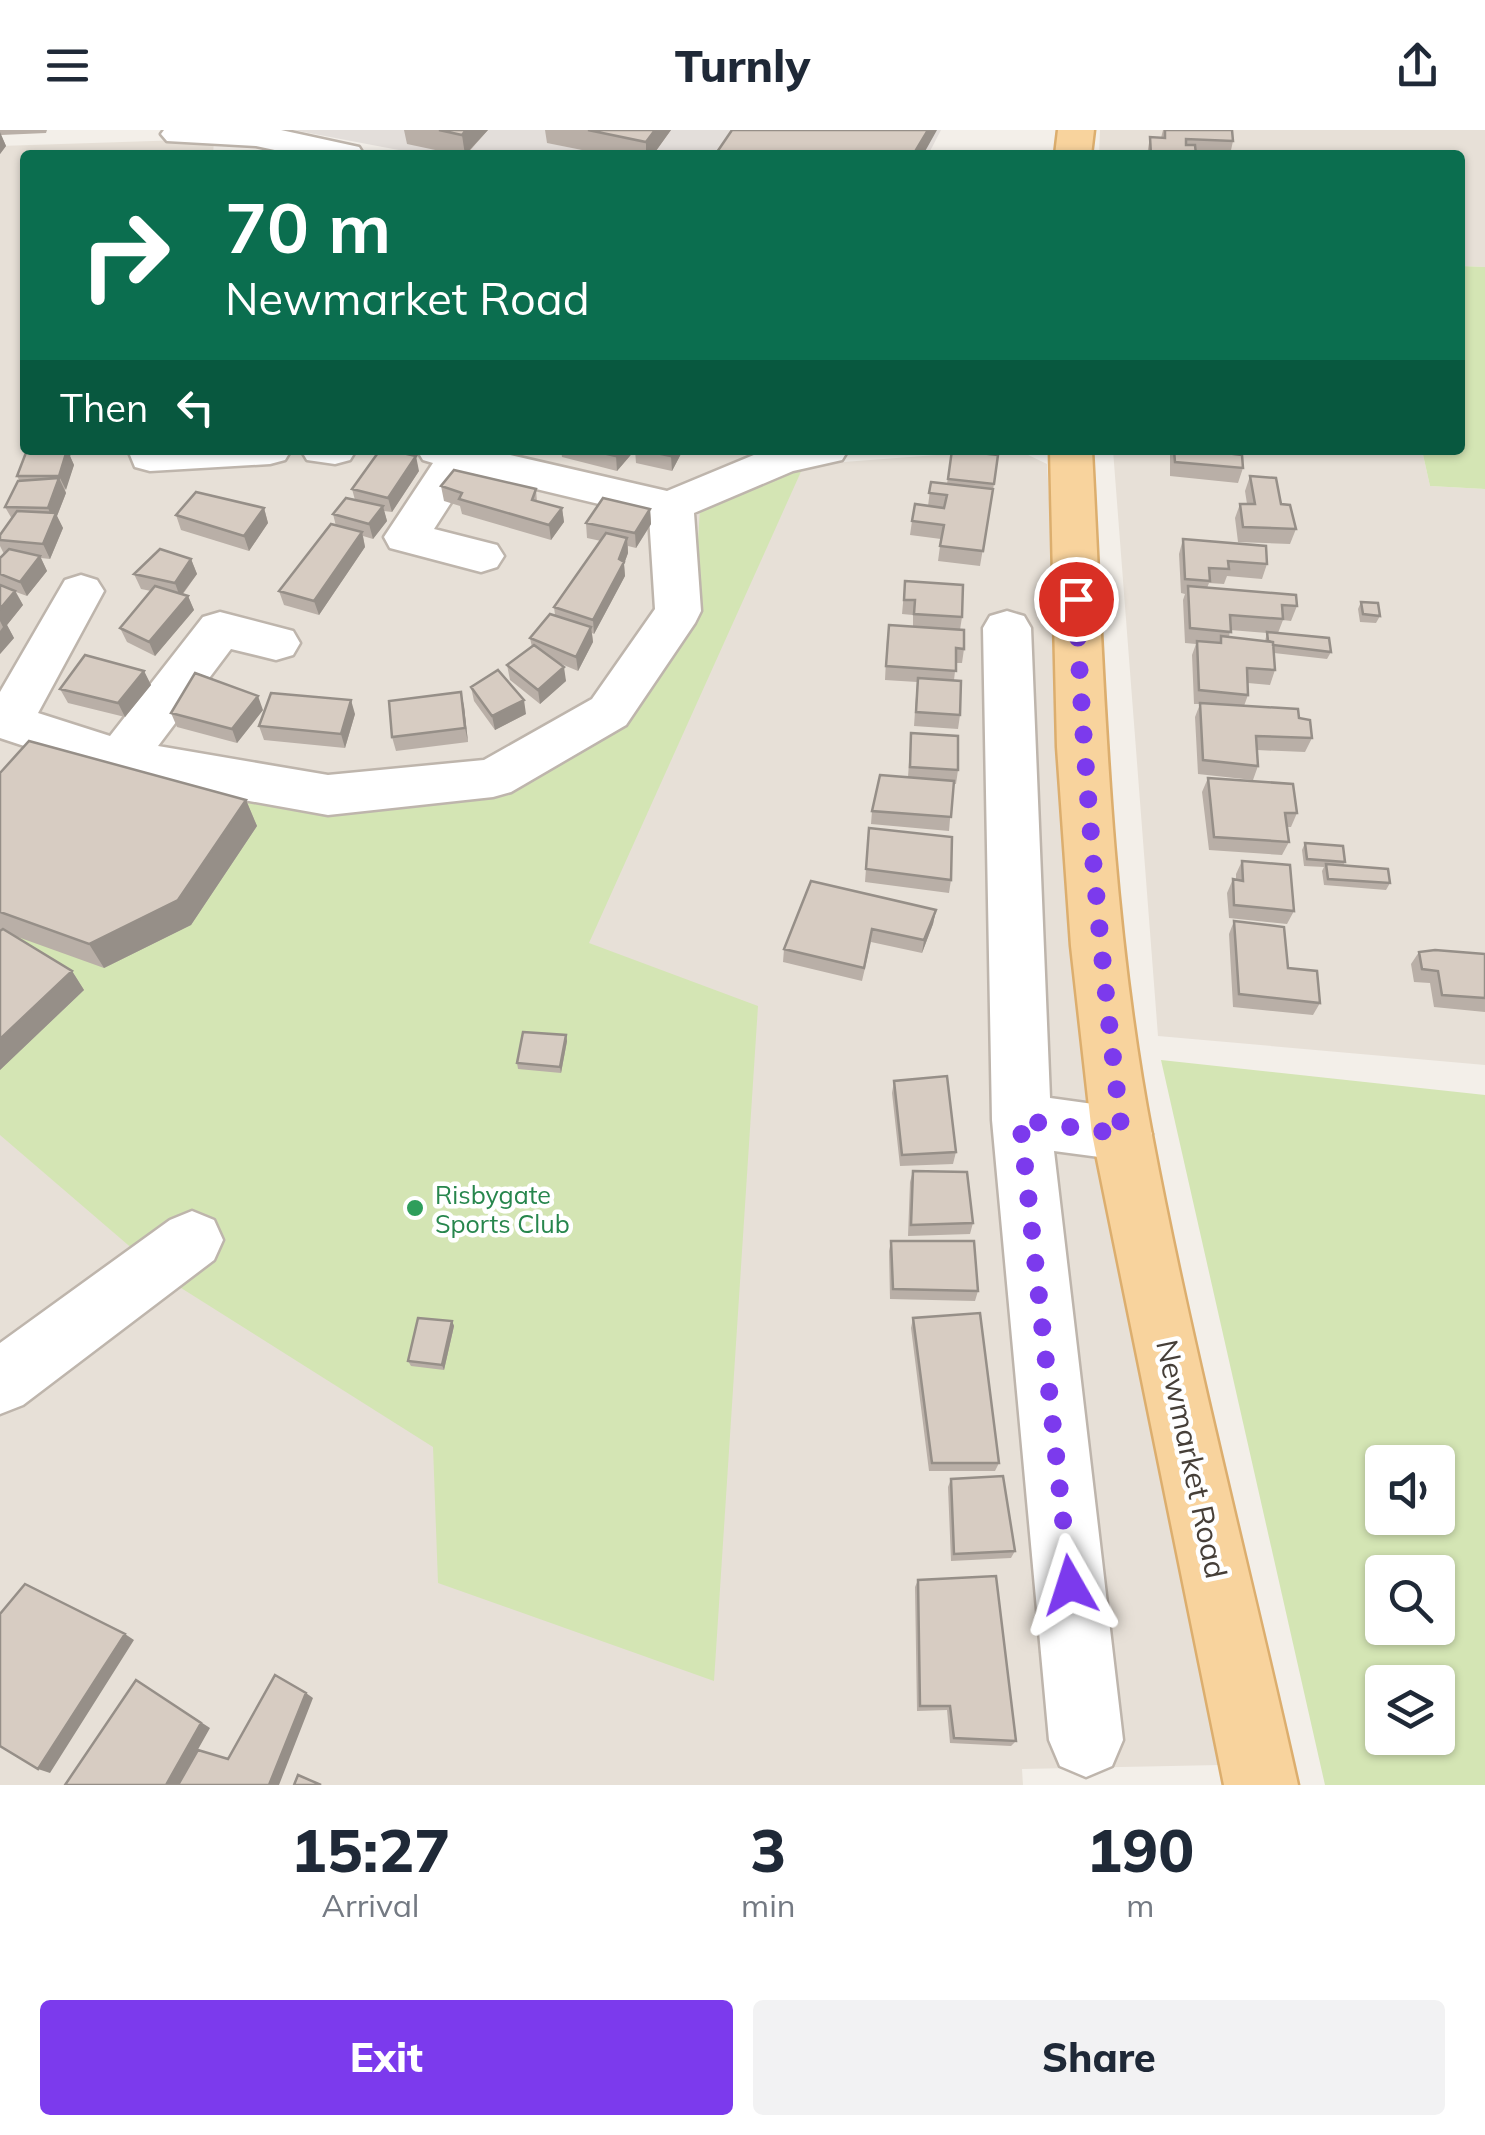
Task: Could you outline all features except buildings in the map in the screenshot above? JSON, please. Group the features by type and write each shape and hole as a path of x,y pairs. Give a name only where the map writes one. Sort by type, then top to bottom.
{"main road":[{"name":"Newmarket Road","path":"1071,455 1082,747 1098,946 1122,1134 1261,1785"}],"street":[{"path":"180,134 256,135 324,150"},
{"path":"150,455 184,455"},
{"path":"447,455 406,537 480,556"},
{"path":"452,455 565,485 671,506 781,460 804,455"},
{"path":"81,591 8,722 121,759 328,795 493,778 609,712 678,612 671,506"},
{"path":"1007,628 1020,1120 1086,1740"},
{"path":"121,759 220,629 276,644"},
{"path":"1020,1120 1122,1134"},
{"path":"0,1382 192,1240"}],"shaded area":[{"path":"293,130 941,130 931,150 399,150"},
{"path":"1100,130 1485,130 1485,267 1465,266 1465,150 1099,150"},
{"path":"214,139 213,150 20,150 20,455 784,455 804,465 936,455 1028,455 1047,464 1081,1045 1220,1765 1022,1769 1023,1785 0,1785 0,146"},
{"path":"1113,455 1423,455 1430,486 1485,489 1485,1065 1158,1036"}],"green space":[{"path":"1465,266 1485,267 1485,489 1430,486 1423,455 1465,455"},
{"name":"Risbygate Sports Club","path":"804,465 589,943 758,1006 714,1681 438,1583 433,1447 170,1281 0,1135 0,808 143,791 529,780 694,605 700,509"},
{"path":"1161,1060 1485,1095 1485,1785 1325,1785"}],"place":[{"name":"Risbygate Sports Club","path":"415,1208"}],"route":[{"path":"1070,1585 1020,1120 1122,1134 1098,946 1082,747 1076,599"}]}
